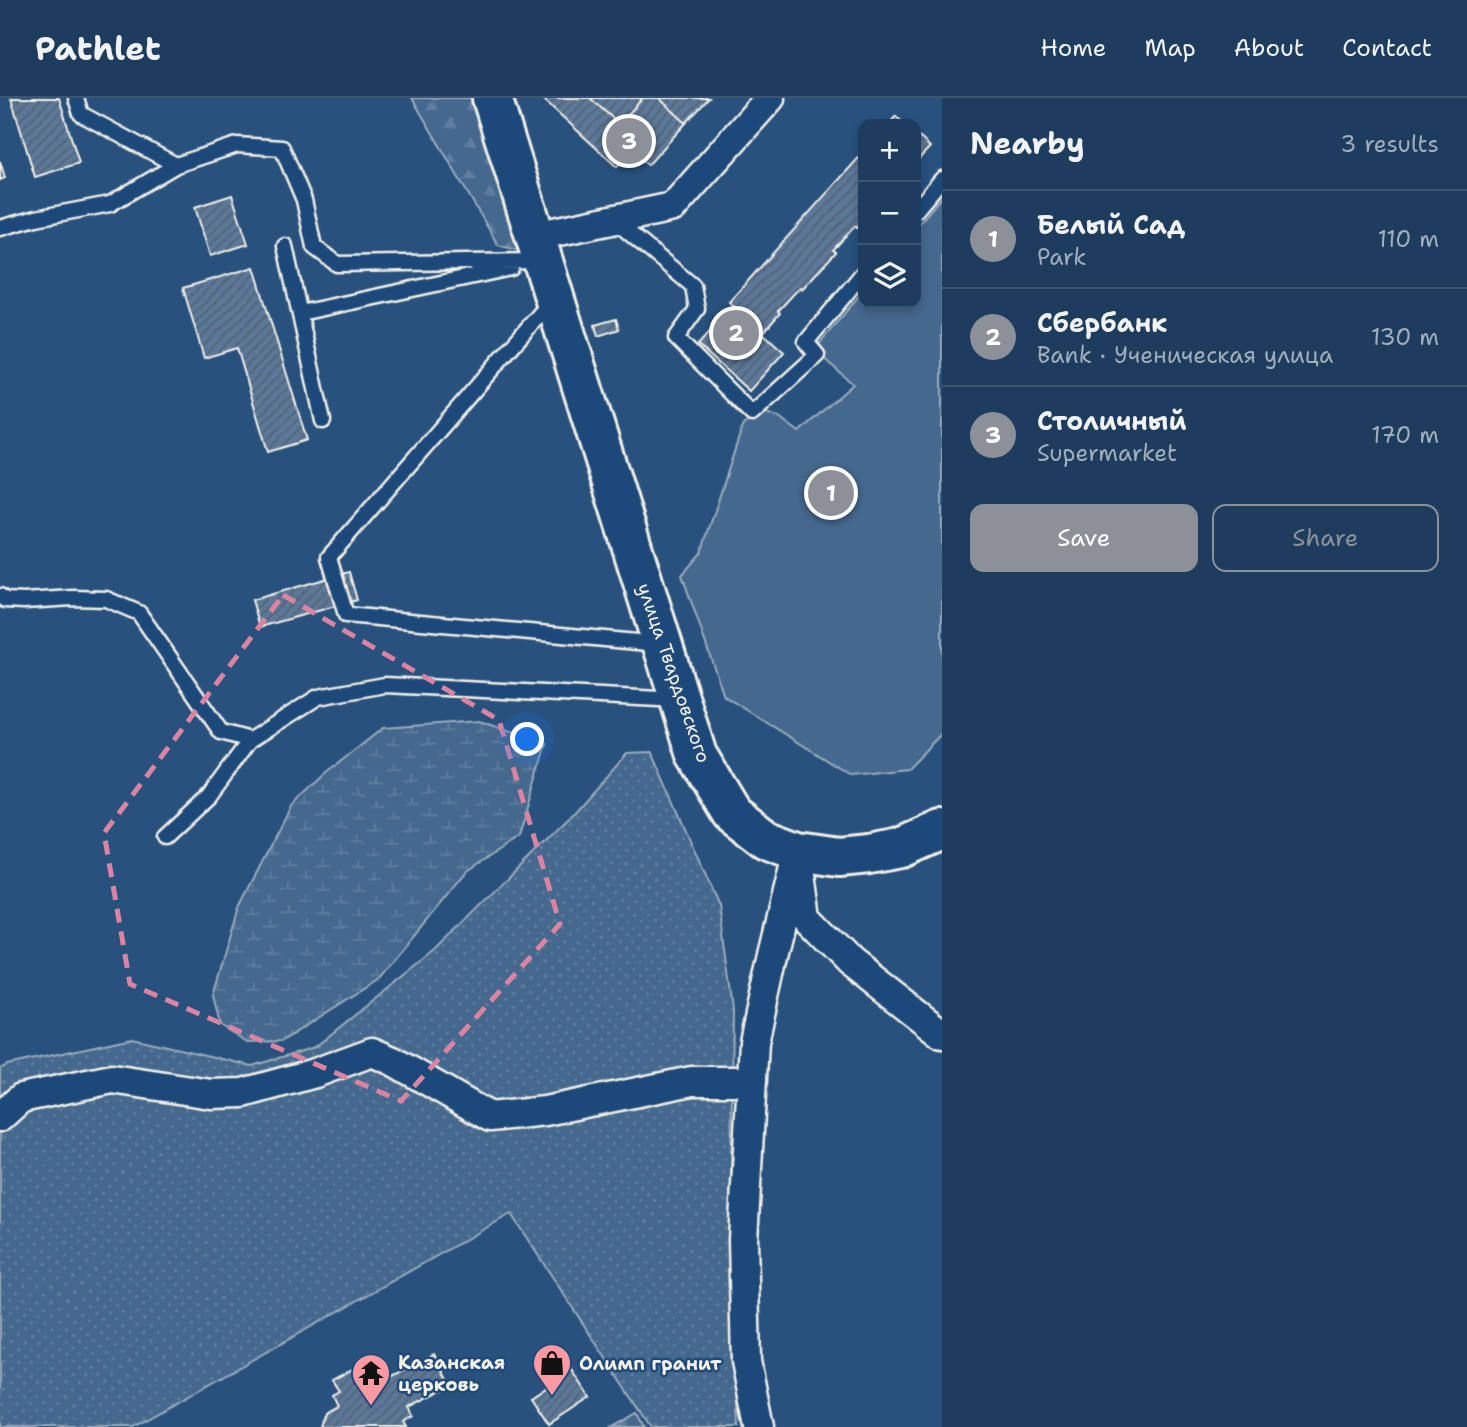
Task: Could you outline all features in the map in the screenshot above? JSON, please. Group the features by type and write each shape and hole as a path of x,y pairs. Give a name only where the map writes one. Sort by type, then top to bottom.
{"street":[{"name":"улица Твардовского","path":"492,98 697,755 732,813 766,839 799,851 839,857 901,848 942,830"},
{"path":"539,249 614,220 673,207 771,98"},
{"path":"799,851 807,918 850,962 942,1034"},
{"path":"759,1427 746,1361 743,1240 754,1042 799,851"},
{"path":"0,1117 21,1098 112,1079 211,1094 243,1093 315,1073 372,1052 393,1061 490,1117 545,1111 692,1081 752,1081"}],"lane":[{"path":"76,98 81,114 176,165"},
{"path":"0,228 110,204 176,165 237,145 282,148 304,200 314,247 337,264 539,249"},
{"path":"921,204 942,179"},
{"path":"614,220 693,286 697,309 676,338 752,414 817,355 806,342 858,279"},
{"path":"285,246 323,421"},
{"path":"300,313 539,249"},
{"path":"554,297 329,557 341,604 345,615 663,644"},
{"path":"0,596 5,600 24,601 106,599 139,613 221,733 250,740"},
{"path":"164,838 209,796 250,740 318,697 385,685 680,701"}],"highlighted area":[{"path":"283,595 499,720 560,924 401,1101 130,984 104,833"}],"green space":[{"path":"412,98 480,98 527,253 498,245"},
{"path":"942,196 942,733 907,769 851,775 724,696 682,575 701,553 743,425 762,412 779,417 799,432 853,384 814,350 858,297 858,308 921,308 921,221"},
{"path":"479,721 547,744 519,837 466,872 379,979 282,1041 247,1042 220,1025 213,995 239,907 291,806 326,773 383,728"},
{"path":"652,752 719,906 733,1010 730,1253 739,1427 651,1427 511,1214 133,1427 0,1427 0,1069 7,1065 132,1038 252,1066 315,1047 435,951 573,814 627,753"},
{"path":"637,1413 644,1427 612,1427"}],"building":[{"path":"11,98 59,98 79,163 35,177"},
{"path":"542,98 590,98 619,124 643,98 659,98 686,123 648,165 640,159 634,165 626,157 617,167"},
{"path":"590,98 643,98 619,124"},
{"path":"659,98 709,98 686,123"},
{"path":"921,139 930,147 921,157"},
{"path":"858,159 858,227 855,226 833,250 836,252 778,311 780,313 763,333 729,302"},
{"path":"0,161 5,178 0,180"},
{"path":"232,195 248,244 210,256 195,207"},
{"path":"254,267 307,440 268,452 237,348 204,358 183,288"},
{"path":"733,306 784,352 749,391 698,345"},
{"path":"616,319 619,329 598,336 595,325"},
{"path":"349,572 357,600 260,627 252,600"},
{"path":"434,1354 451,1385 409,1407 413,1416 403,1422 406,1427 320,1427 324,1413 337,1406 332,1395 339,1391 332,1380 369,1360 376,1373 386,1368 391,1377"},
{"path":"572,1370 590,1397 549,1424 531,1397"}],"place":[{"name":"Столичный","path":"629,141"},
{"name":"Сбербанк","path":"736,333"},
{"name":"Белый Сад","path":"831,493"},
{"name":"Олимп гранит","path":"552,1397"},
{"name":"Казанская церковь","path":"371,1407"}]}
